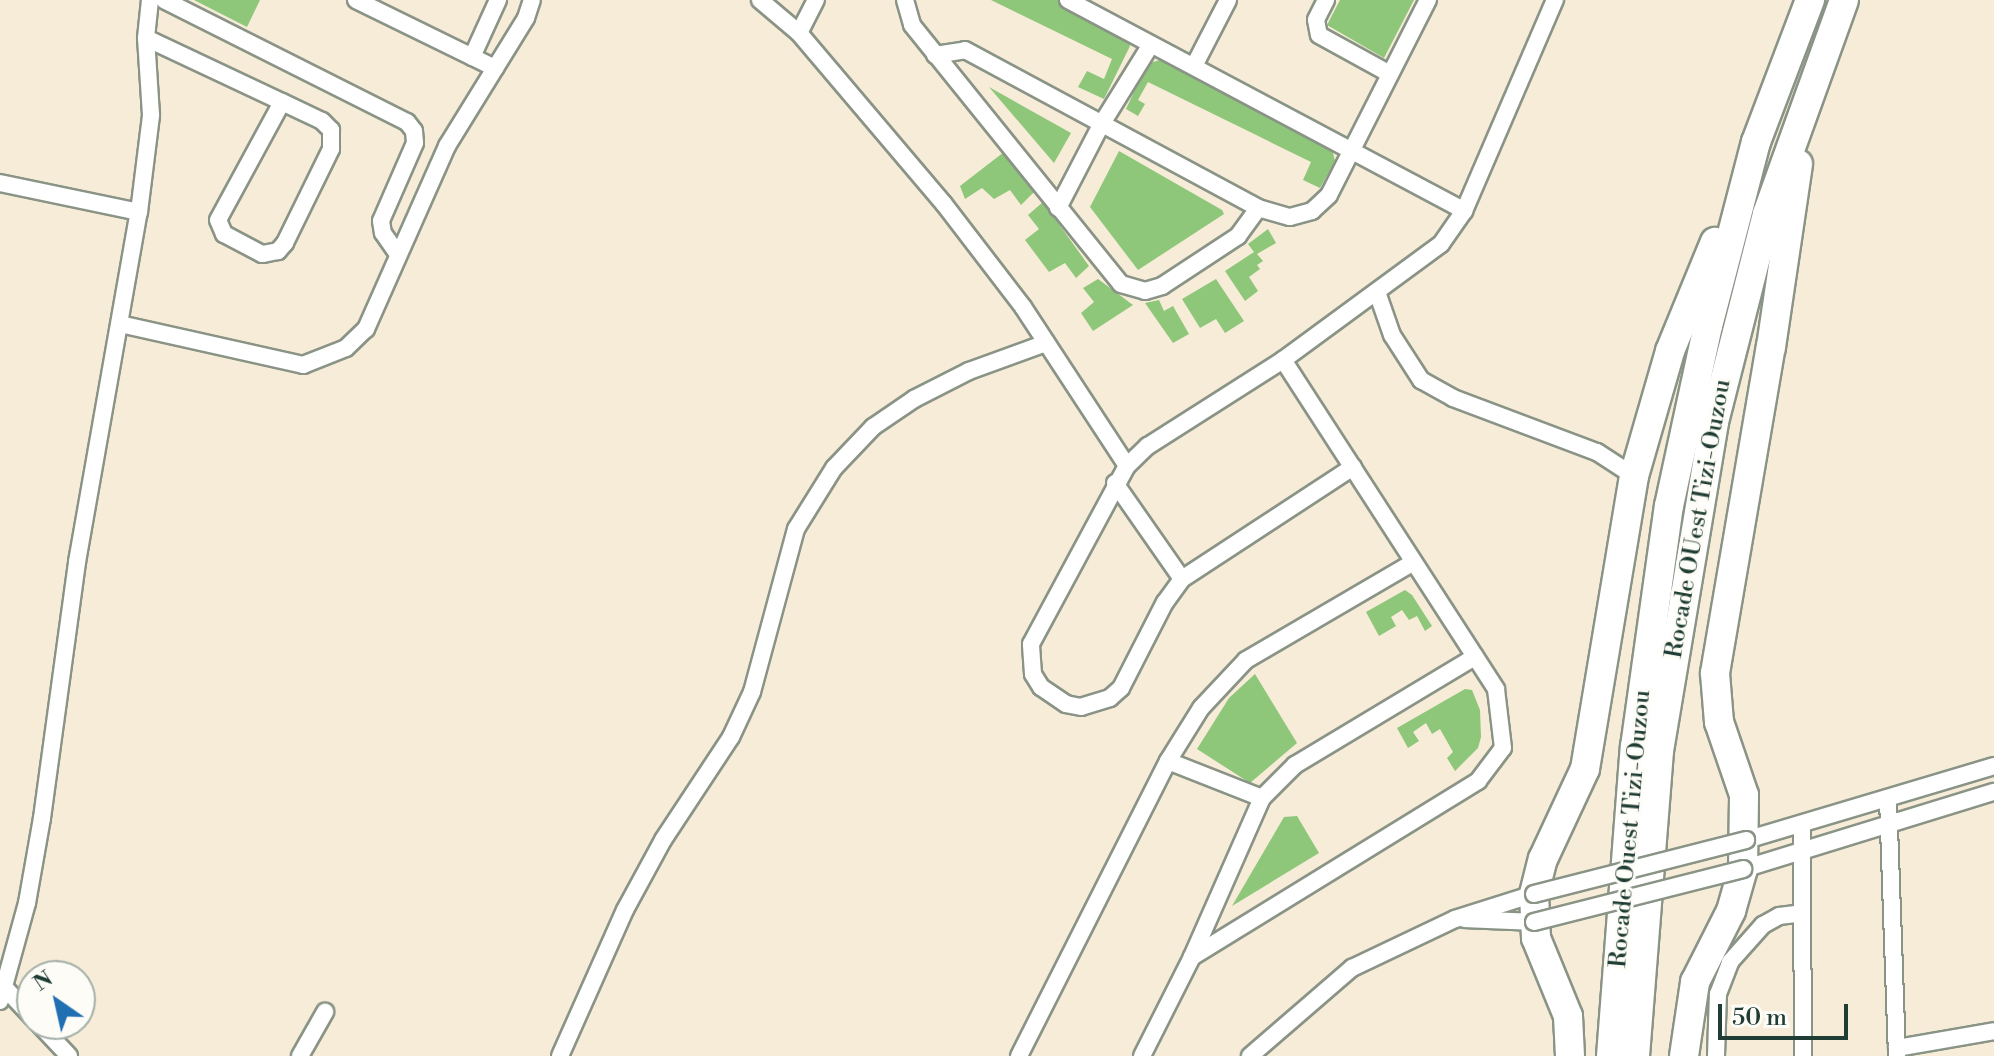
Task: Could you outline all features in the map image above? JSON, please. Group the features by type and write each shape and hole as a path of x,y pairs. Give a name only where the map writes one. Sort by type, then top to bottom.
{"highway":[{"name":"Rocade Ouest Tizi-Ouzou","path":"1611,1056 1635,747 1669,506 1708,326 1756,142 1810,0"},
{"name":"Rocade OUest Tizi-Ouzou","path":"1635,1056 1659,751 1696,519 1735,330 1767,214 1844,0"},
{"path":"1684,1056 1695,982 1731,911 1743,869 1746,840 1744,795 1719,722 1715,673 1771,347 1805,103"},
{"path":"1570,1056 1568,1016 1541,952 1534,908 1543,859 1585,769 1634,476 1670,351 1756,142"}],"street":[{"path":"3,995 27,903 45,804 77,562 139,212 151,115 146,38 150,0"},
{"path":"164,0 407,122 414,131 415,143 381,221 383,233 397,253"},
{"path":"356,0 495,68"},
{"path":"472,57 498,0"},
{"path":"120,324 303,365 346,348 366,329 397,253 447,146 526,18 532,0"},
{"path":"760,0 799,33 944,204 1046,343 1127,466"},
{"path":"799,33 816,0"},
{"path":"905,0 907,17 935,55 1121,284 1145,291 1162,286 1238,236 1258,208"},
{"path":"1068,0 1464,211"},
{"path":"1194,66 1228,0"},
{"path":"1326,0 1316,20 1319,35 1390,74"},
{"path":"935,55 965,50 1258,208 1290,217 1312,211 1329,195 1428,0"},
{"path":"1353,467 1182,579 1165,602 1121,688 1110,698 1081,707 1066,704 1041,687 1033,674 1031,644 1115,483 1127,466 1148,446 1283,360 1431,254 1464,211 1555,0"},
{"path":"146,38 282,102 327,125 333,143 285,243 278,251 262,254 224,234 218,220 282,102"},
{"path":"1058,208 1101,125 1150,46"},
{"path":"0,183 139,212"},
{"path":"1377,292 1392,335 1421,380 1453,398 1597,452 1634,476"},
{"path":"560,1056 625,910 663,840 731,737 752,692 796,529 834,468 873,427 914,399 969,371 1046,343"},
{"path":"1192,957 1478,781 1503,748 1496,689 1283,360"},
{"path":"1115,483 1182,579"},
{"path":"1019,1056 1168,761 1201,708 1246,660 1414,562"},
{"path":"1142,1056 1192,957 1262,798 1295,765 1475,657"},
{"path":"1168,761 1262,798"},
{"path":"1455,919 1534,908 1746,840 1994,766"},
{"path":"1250,1056 1352,968 1455,919 1534,908 1743,869 1994,792"},
{"path":"1888,798 1897,1052 1994,1031"},
{"path":"1802,824 1803,1056"},
{"path":"1716,1056 1718,994 1730,962 1763,925 1779,916 1802,913"},
{"path":"300,1056 325,1012"},
{"path":"54,1040 69,1056"}],"green space":[{"path":"194,0 260,0 247,27"},
{"path":"991,0 1061,0 1126,35 1130,46 1104,99 1078,87 1087,71 1104,79 1112,59"},
{"path":"1340,0 1414,0 1384,58 1327,25"},
{"path":"1166,58 1332,149 1335,161 1320,188 1303,180 1311,162 1148,82 1138,100 1145,104 1138,116 1126,109 1147,64"},
{"path":"989,87 1071,133 1054,163"},
{"path":"1119,151 1222,210 1224,214 1138,270 1090,207"},
{"path":"1004,152 1035,191 1021,205 1010,190 994,199 982,188 965,199 960,186"},
{"path":"1043,202 1089,266 1076,278 1065,263 1049,272 1025,240 1039,229 1028,215"},
{"path":"1268,229 1276,243 1257,254 1263,261 1257,265 1260,269 1249,277 1258,291 1245,301 1225,271 1254,252 1248,244"},
{"path":"1098,279 1133,305 1093,331 1081,313 1094,302 1083,288"},
{"path":"1216,279 1244,321 1225,333 1216,319 1200,328 1182,299"},
{"path":"1159,300 1164,311 1173,306 1189,334 1173,343 1145,303"},
{"path":"1405,590 1412,595 1432,626 1425,631 1417,616 1409,620 1402,610 1391,617 1396,626 1379,636 1366,612"},
{"path":"1255,674 1297,743 1250,783 1197,749 1229,698"},
{"path":"1465,689 1472,690 1480,710 1481,737 1478,748 1455,771 1447,758 1453,752 1440,729 1432,734 1426,723 1413,732 1419,741 1408,748 1397,728"},
{"path":"1297,816 1319,853 1232,906 1284,817"}]}
